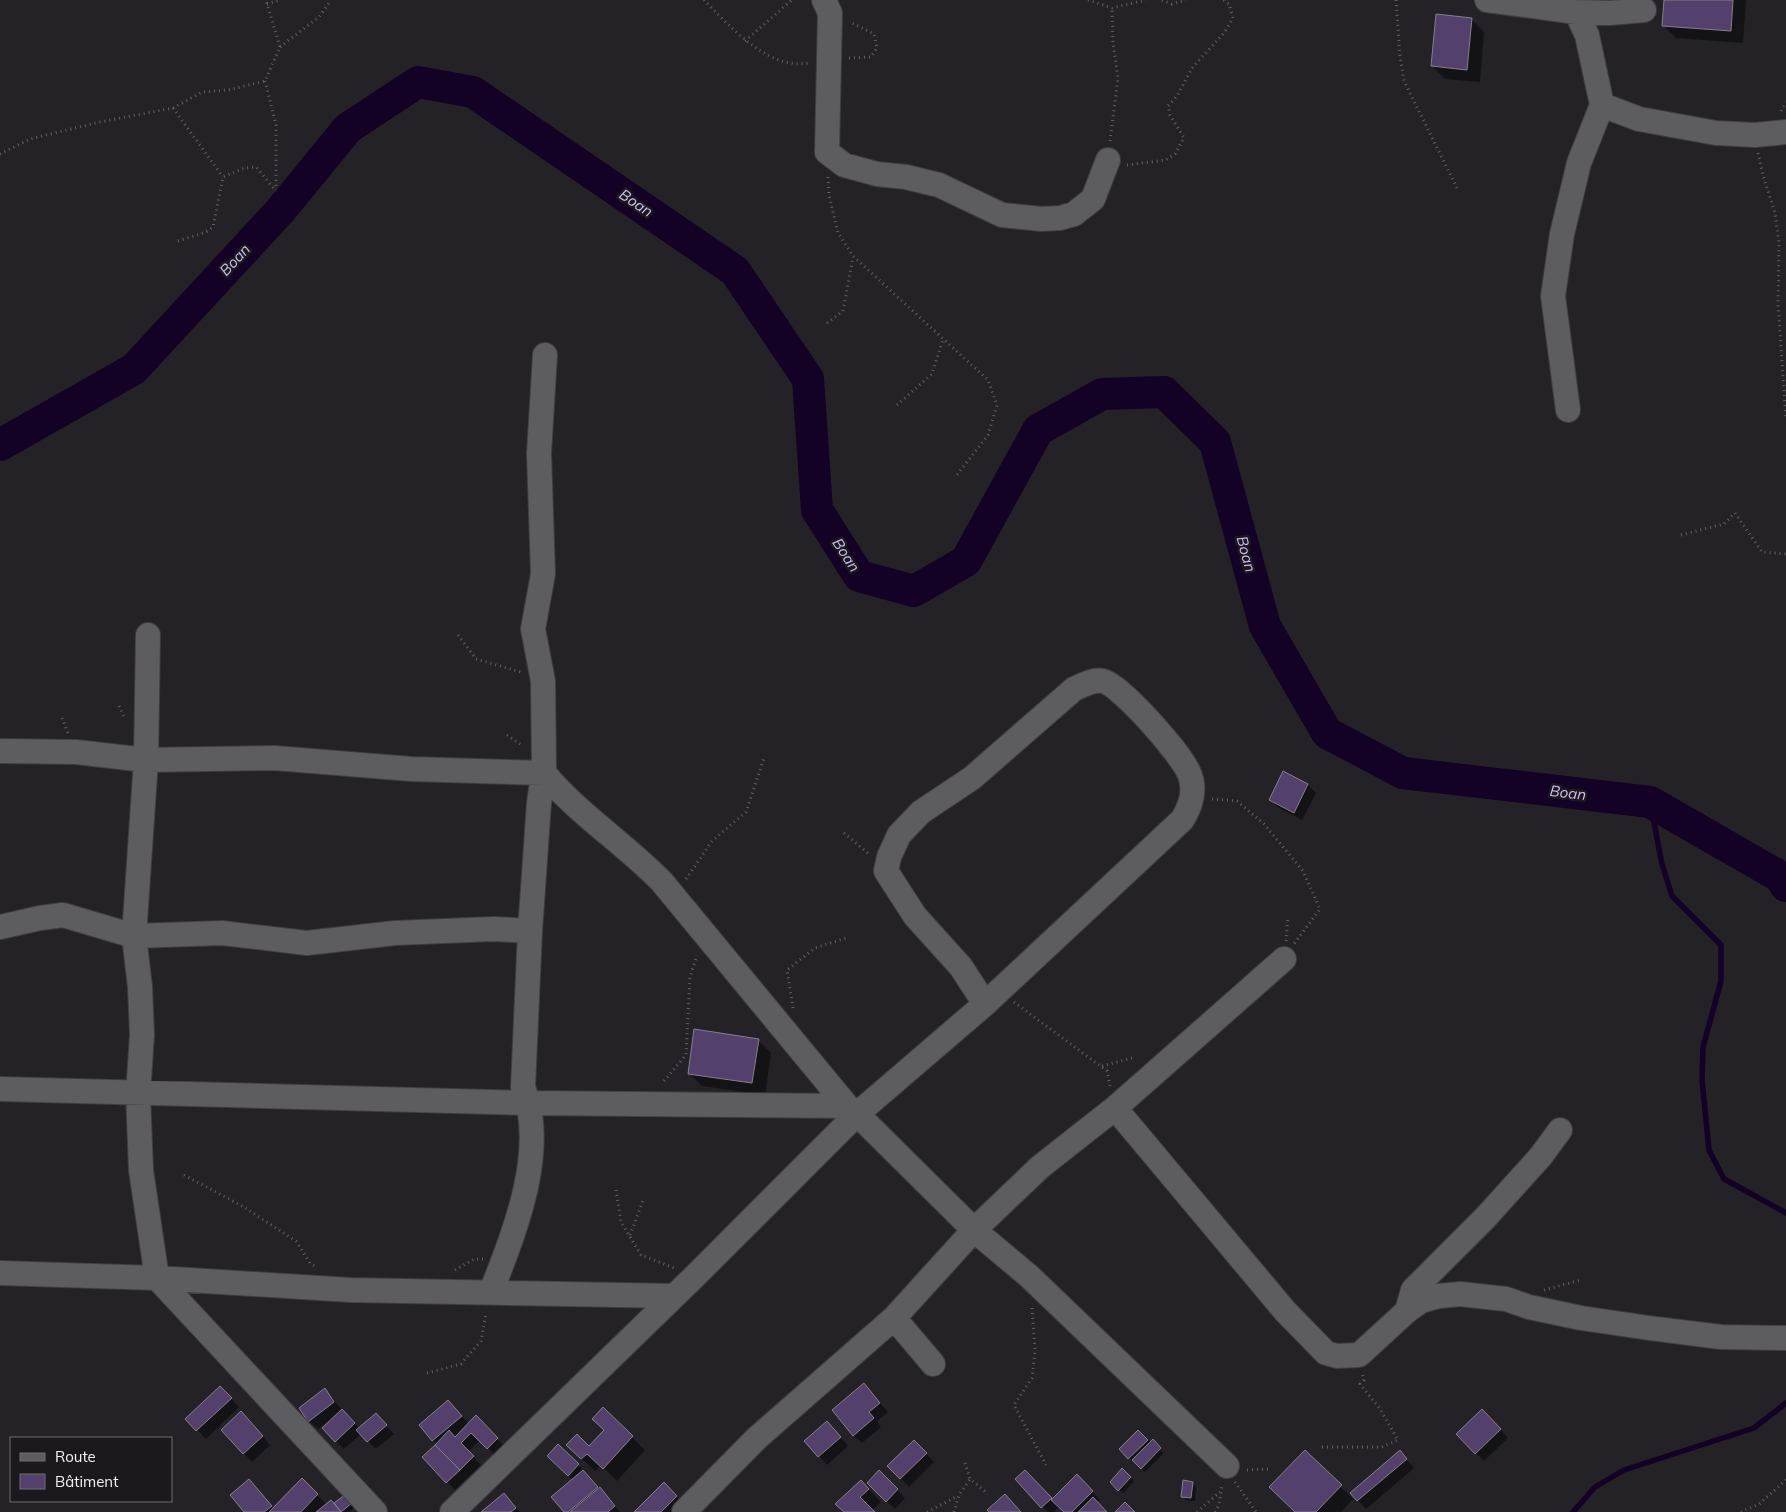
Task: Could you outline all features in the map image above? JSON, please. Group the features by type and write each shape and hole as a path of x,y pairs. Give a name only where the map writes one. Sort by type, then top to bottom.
{"street":[{"path":"1488,0 1576,12 1610,13 1644,10"},
{"path":"827,7 827,152 844,165 877,174 906,177 939,185 1002,215 1040,219 1060,218 1074,214 1093,199 1108,160"},
{"path":"1568,410 1553,296 1562,234 1580,163 1602,105 1588,35 1576,12"},
{"path":"1602,105 1646,120 1716,133 1755,135 1786,132"},
{"path":"490,1292 519,1219 531,1149 529,1103 523,1088 530,931 539,803 544,773 543,679 533,629 543,574 539,453 545,355"},
{"path":"148,635 146,760 134,936 140,987 142,1035 138,1094 141,1170 157,1278 375,1512"},
{"path":"452,1512 693,1278 852,1110 992,998 1182,820 1190,808 1192,797 1189,772 1172,747 1119,690 1103,681 1089,682 1074,689 972,778 921,812 899,835 889,857 886,871 915,916 992,998"},
{"path":"0,751 76,752 146,760 275,758 411,769 544,773 562,794 636,856 674,896 852,1110 974,1230 1030,1277 1227,1466"},
{"path":"0,927 40,918 63,916 134,936 222,933 308,944 395,933 494,929 530,931"},
{"path":"684,1512 757,1438 894,1318 974,1230 1040,1167 1115,1108 1284,959"},
{"path":"0,1089 138,1094 852,1110"},
{"path":"1115,1108 1286,1311 1326,1353 1337,1356 1359,1355 1407,1311 1430,1298 1460,1294 1506,1299 1530,1307 1581,1318 1649,1328 1721,1337 1786,1338"},
{"path":"1407,1311 1414,1290 1486,1217 1541,1156 1560,1130"},
{"path":"0,1274 157,1278 350,1290 674,1296"},
{"path":"894,1318 933,1364"}],"path":[{"path":"280,0 267,2 280,47"},
{"path":"223,177 244,168 256,167 276,191 276,125 265,81 280,47 319,17 332,0"},
{"path":"704,0 745,41 776,58 802,64 827,59 871,57 877,48 874,34 827,7"},
{"path":"745,41 792,0"},
{"path":"1088,0 1112,8 1146,0"},
{"path":"1162,0 1172,4 1186,0"},
{"path":"1112,8 1113,43 1118,78 1108,160 1129,166 1166,160 1175,154 1184,138 1170,115 1168,106 1177,96 1192,68 1224,33 1233,18 1230,4 1223,0"},
{"path":"1396,0 1400,56 1404,81 1457,188"},
{"path":"0,154 30,139 100,122 173,108 202,92 228,90 265,81"},
{"path":"173,108 223,177 213,227 206,232 178,241"},
{"path":"1755,135 1763,176 1775,213 1779,243 1778,305 1786,420"},
{"path":"827,152 829,195 838,233 853,256 988,380 997,405 988,435 956,476"},
{"path":"828,323 843,311 853,256"},
{"path":"897,405 932,374 943,339"},
{"path":"1681,535 1724,524 1735,513 1762,552 1786,554"},
{"path":"458,636 476,659 543,679"},
{"path":"674,896 712,841 746,812 764,758"},
{"path":"1192,797 1237,802 1264,824 1303,871 1320,908 1284,959"},
{"path":"844,833 867,851 886,871"},
{"path":"664,1081 686,1055 690,977 704,933"},
{"path":"794,1014 787,970 815,948 849,937"},
{"path":"992,998 1056,1034 1107,1071 1115,1108"},
{"path":"1101,1066 1132,1058"},
{"path":"184,1175 242,1206 296,1241 310,1263 318,1268"},
{"path":"616,1190 621,1222 641,1254 693,1278"},
{"path":"630,1236 644,1198"},
{"path":"453,1271 474,1259 503,1260"},
{"path":"1030,1277 1035,1350 1032,1378 1014,1405 1046,1465"},
{"path":"427,1373 461,1364 481,1341 490,1292"},
{"path":"1322,1447 1382,1448 1398,1440 1380,1410 1360,1384 1364,1380 1359,1355"},
{"path":"965,1463 970,1479 988,1494"},
{"path":"1215,1512 1227,1466"},
{"path":"1227,1466 1242,1493 1256,1512"},
{"path":"954,1512 958,1495 970,1479"},
{"path":"1741,1512 1759,1504 1786,1480"},
{"path":"1196,1512 1220,1492"},
{"path":"927,1512 958,1495"}],"building":[{"path":"1664,0 1733,0 1731,31 1662,26"},
{"path":"1436,14 1472,18 1467,70 1431,66"},
{"path":"1283,771 1308,784 1294,813 1269,800"},
{"path":"694,1029 759,1039 752,1083 688,1074"},
{"path":"864,1383 880,1403 869,1412 874,1418 853,1436 832,1410"},
{"path":"220,1386 232,1398 196,1431 185,1419"},
{"path":"325,1388 334,1402 308,1422 299,1408"},
{"path":"448,1400 462,1416 432,1441 419,1425"},
{"path":"603,1407 633,1436 603,1469 587,1454 581,1459 566,1445 577,1434 589,1446 604,1430 592,1419"},
{"path":"342,1409 355,1423 335,1442 322,1428"},
{"path":"1482,1409 1501,1429 1475,1454 1456,1434"},
{"path":"241,1411 263,1436 243,1454 221,1430"},
{"path":"376,1413 387,1425 367,1442 356,1430"},
{"path":"476,1415 498,1438 487,1449 471,1433 461,1443 474,1456 460,1470 435,1445 449,1430 455,1437"},
{"path":"827,1421 841,1437 818,1457 804,1441"},
{"path":"1138,1430 1148,1440 1128,1459 1119,1449"},
{"path":"1153,1439 1161,1448 1141,1469 1132,1460"},
{"path":"914,1440 927,1453 900,1479 887,1466"},
{"path":"558,1444 579,1464 568,1476 547,1456"},
{"path":"435,1445 460,1470 446,1483 422,1457"},
{"path":"1305,1450 1342,1485 1316,1512 1295,1512 1269,1487"},
{"path":"1400,1450 1407,1459 1357,1501 1350,1493"},
{"path":"1122,1468 1131,1477 1118,1491 1110,1482"},
{"path":"583,1470 598,1487 568,1512 564,1512 551,1497"},
{"path":"879,1470 898,1489 886,1502 867,1483"},
{"path":"1025,1470 1052,1498 1041,1508 1015,1479"},
{"path":"1077,1474 1093,1491 1072,1512 1064,1512 1051,1500"},
{"path":"302,1478 318,1494 301,1512 269,1512"},
{"path":"249,1479 272,1506 264,1512 244,1512 230,1495"},
{"path":"861,1480 869,1489 860,1497 875,1512 844,1512 835,1504"},
{"path":"1183,1480 1193,1482 1191,1498 1181,1497"},
{"path":"664,1482 677,1496 661,1512 634,1512"},
{"path":"600,1487 615,1506 608,1512 570,1512"},
{"path":"504,1493 516,1508 511,1512 481,1512"},
{"path":"346,1494 352,1503 341,1512 334,1503"},
{"path":"1005,1494 1021,1512 989,1512 987,1510"},
{"path":"1093,1497 1107,1512 1078,1512"},
{"path":"331,1500 341,1512 316,1512"},
{"path":"1125,1502 1135,1512 1115,1512"}],"waterway":[{"name":"Boan","path":"0,445 134,369 280,211 348,128 418,82 473,92 735,271 808,379 817,510 859,576 914,591 966,561 1038,430 1102,394 1164,392 1215,442 1265,626 1327,733 1403,773 1650,802 1779,876 1786,886"},
{"path":"1650,802 1662,864 1672,896 1721,945 1721,981 1703,1047 1702,1080 1709,1150 1724,1179 1786,1213"},
{"path":"1573,1512 1595,1487 1624,1470 1754,1428 1786,1403"}]}
